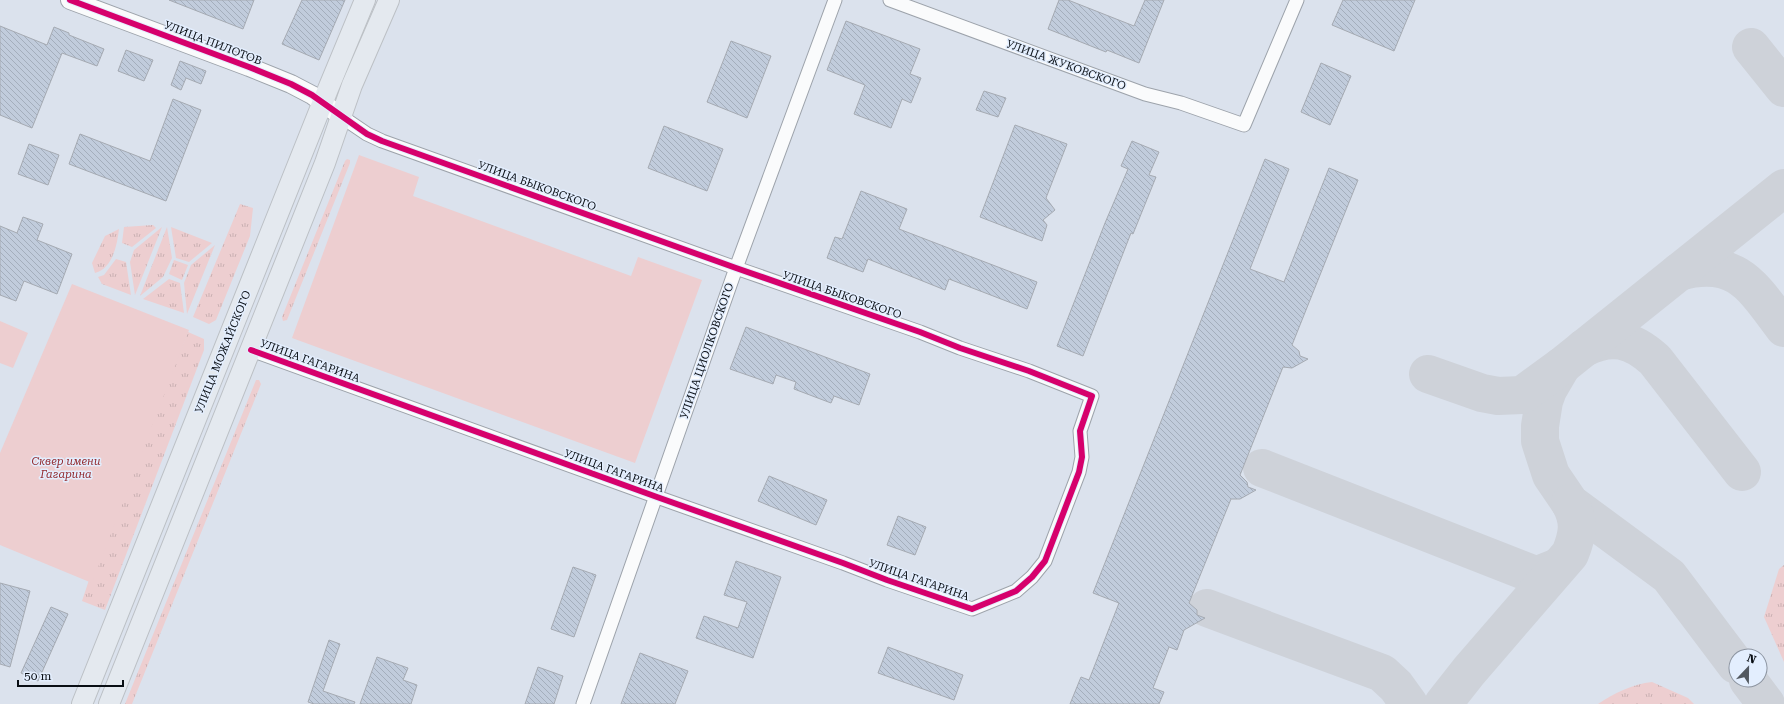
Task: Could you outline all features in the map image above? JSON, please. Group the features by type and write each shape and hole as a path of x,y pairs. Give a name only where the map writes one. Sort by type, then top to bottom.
{"main road":[{"name":"УЛИЦА МОЖАЙСКОГО","path":"82,704 365,0"},
{"path":"109,704 325,163 352,85 389,0"},
{"name":"УЛИЦА ГАГАРИНА","path":"228,341 251,350"}],"street":[{"name":"УЛИЦА ПИЛОТОВ","path":"70,0 291,84 312,95 342,117"},
{"name":"УЛИЦА ЦИОЛКОВСКОГО","path":"583,704 657,497 736,268 835,0"},
{"name":"УЛИЦА ЖУКОВСКОГО","path":"890,0 1145,94 1182,103 1244,125 1297,0"},
{"name":"УЛИЦА БЫКОВСКОГО","path":"342,117 367,134 382,141 1029,371 1092,396 1080,430 1082,456 1079,472 1045,561 1032,577 1016,592 972,609"},
{"name":"УЛИЦА ГАГАРИНА","path":"251,350 972,609"}],"green space":[{"path":"359,155 419,177 413,196 631,276 638,257 702,280 635,463 292,338"},
{"path":"347,159 350,160 350,163 287,320 283,321 282,317"},
{"path":"240,204 253,208 250,236 216,320 209,324 193,317"},
{"path":"153,225 156,228 132,247 122,243 124,227"},
{"path":"162,227 135,295 130,262 134,250"},
{"path":"167,227 172,258 163,277 140,296"},
{"path":"171,227 212,243 189,262 176,258"},
{"path":"119,229 117,242 110,261 101,270 95,273 92,263 105,236"},
{"path":"215,245 187,314 184,283 191,265"},
{"path":"116,259 126,262 131,295 102,284 98,277 104,275"},
{"path":"174,260 188,265 182,280 169,274"},
{"path":"169,279 180,283 184,313 143,299"},
{"name":"Сквер имени Гагарина","path":"72,284 189,330 92,583 0,545 0,453"},
{"path":"0,321 28,333 13,368 0,363"},
{"path":"188,332 204,339 204,350 105,610 82,601 94,565"},
{"path":"256,380 259,380 261,384 132,704 125,704"},
{"path":"1784,565 1784,662 1764,617 1779,569"},
{"path":"1652,682 1688,698 1694,704 1598,704 1624,690"}],"building":[{"path":"169,0 254,0 243,29"},
{"path":"302,0 345,0 319,60 282,44"},
{"path":"1059,0 1068,0 1134,26 1145,0 1164,0 1139,63 1107,50 1106,52 1048,29"},
{"path":"1343,0 1415,0 1394,51 1332,25"},
{"path":"846,21 920,49 910,74 921,78 911,103 902,99 891,128 854,114 865,85 827,70"},
{"path":"0,26 47,45 54,27 69,33 69,35 104,49 97,66 62,53 32,128 0,115"},
{"path":"731,41 771,56 747,118 707,102"},
{"path":"126,50 153,60 144,81 118,71"},
{"path":"180,61 206,71 201,84 186,78 181,90 171,85"},
{"path":"1321,63 1351,76 1330,125 1301,112"},
{"path":"984,91 1006,98 998,117 976,110"},
{"path":"173,99 201,110 166,201 69,164 80,134 150,161"},
{"path":"1015,125 1067,144 1046,198 1055,210 1043,220 1047,225 1042,241 980,217"},
{"path":"664,126 723,149 707,191 648,168"},
{"path":"1132,141 1159,152 1149,175 1156,177 1133,234 1131,233 1083,356 1057,346 1105,223 1128,169 1121,166"},
{"path":"29,144 59,155 48,185 18,174"},
{"path":"1265,159 1289,169 1250,269 1284,282 1329,168 1358,180 1292,345 1299,351 1300,356 1308,359 1292,368 1283,367 1240,475 1247,482 1248,487 1256,490 1240,499 1231,499 1189,603 1197,610 1197,615 1205,618 1184,630 1177,650 1169,647 1153,688 1164,692 1159,704 1070,704 1081,677 1089,680 1119,603 1093,593"},
{"path":"861,191 907,209 899,229 1037,282 1027,309 949,279 945,290 868,259 863,272 827,258 835,237 842,239"},
{"path":"23,217 43,224 37,240 72,254 57,294 24,281 16,301 0,295 0,226 17,233"},
{"path":"746,327 870,374 859,405 834,396 831,403 794,389 796,382 776,375 773,384 730,369"},
{"path":"769,476 827,500 816,525 758,501"},
{"path":"898,516 926,527 915,555 887,545"},
{"path":"736,561 781,577 753,658 696,638 704,616 738,628 747,602 724,595"},
{"path":"573,567 596,575 574,637 551,629"},
{"path":"0,583 30,591 10,667 0,664"},
{"path":"51,607 68,614 38,681 21,673"},
{"path":"329,640 340,644 323,691 355,702 354,704 314,704 308,702"},
{"path":"888,647 963,675 954,700 878,673"},
{"path":"640,653 688,671 675,704 621,704"},
{"path":"377,657 408,668 403,680 417,685 411,704 360,704"},
{"path":"538,667 563,676 554,704 525,704"}],"taxiway":[{"path":"1751,47 1784,88"},
{"path":"1428,374 1482,393 1498,396 1522,395 1563,365 1784,188"},
{"path":"1679,272 1699,268 1716,268 1730,272 1742,279 1752,288 1784,328"},
{"path":"1584,348 1604,341 1621,341 1638,347 1655,360 1742,472"},
{"path":"1562,366 1548,390 1544,401 1540,426 1540,441 1551,475 1570,503 1669,576 1728,654"},
{"path":"1262,468 1530,573 1538,575 1558,567"},
{"path":"1443,704 1469,671 1570,554 1577,528 1577,522 1570,503"},
{"path":"1207,608 1382,673 1396,686 1409,704"},
{"path":"1754,688 1766,704"}],"cycle path":[{"path":"70,0 291,84 312,95 367,134 382,141 736,268 920,332 960,348 1029,371 1092,396 1080,431 1082,457 1079,472 1045,561 1032,577 1016,591 972,609 887,580 251,350"}]}
